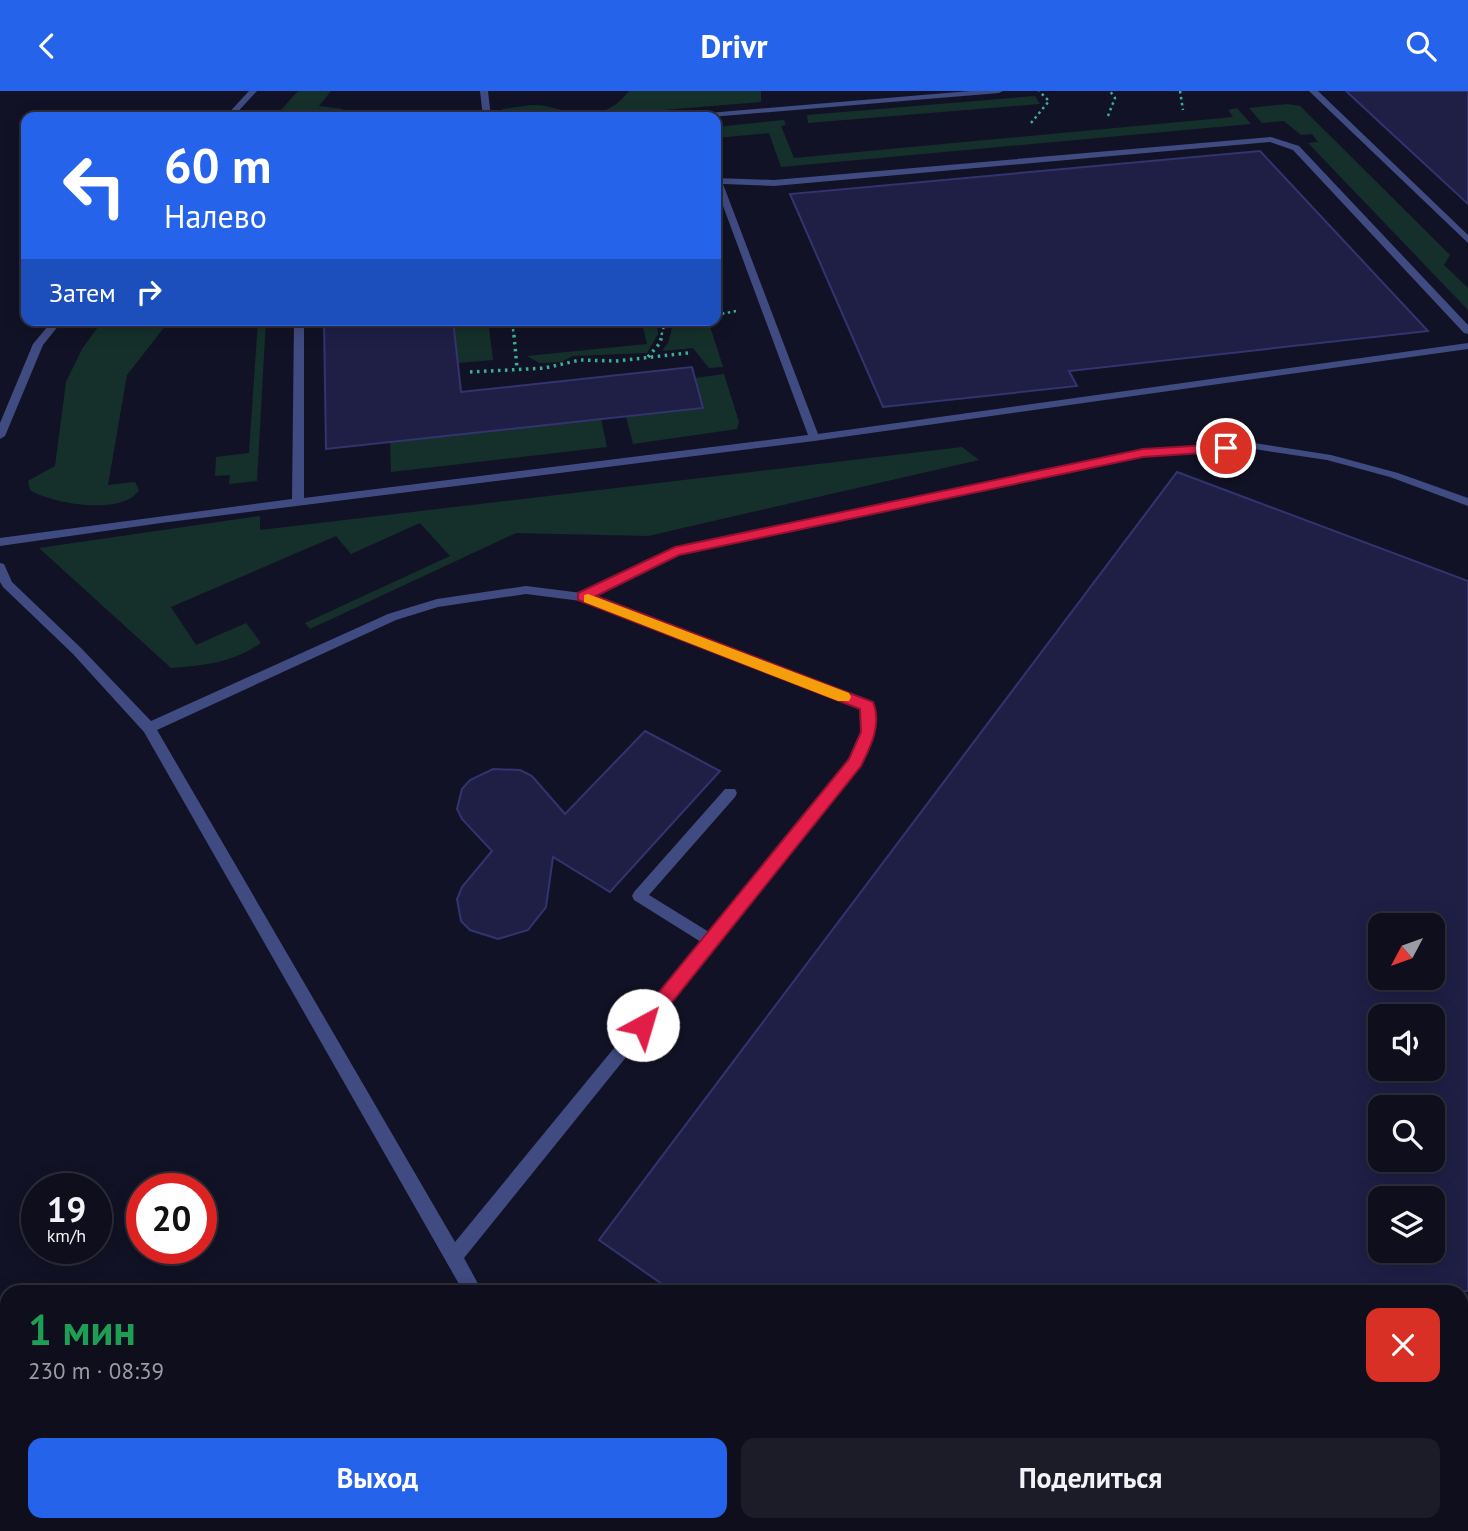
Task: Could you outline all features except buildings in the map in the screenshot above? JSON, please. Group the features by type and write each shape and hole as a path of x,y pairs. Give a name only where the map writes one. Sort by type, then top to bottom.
{"lane":[{"path":"234,112 253,91"},
{"path":"484,91 486,112"},
{"path":"721,113 820,102 999,91"},
{"path":"1313,91 1468,240"},
{"path":"721,181 774,183 1271,139 1296,148 1468,331"},
{"path":"721,192 814,438"},
{"path":"0,436 38,344 53,326"},
{"path":"298,502 299,326"},
{"path":"0,542 814,438 1468,346"},
{"path":"583,597 675,552 1143,453 1254,446 1327,457 1394,475 1468,502"},
{"path":"0,568 6,584 77,651 149,728 470,1285"},
{"path":"149,728 392,617 437,603 526,590 583,597 867,706 868,732 856,762 454,1257"},
{"path":"712,941 639,896 730,793"}],"path":[{"path":"1031,123 1049,101 1039,91"},
{"path":"1108,116 1115,98 1110,91"},
{"path":"1180,91 1182,110"},
{"path":"648,358 660,343 664,326"},
{"path":"513,329 517,367"},
{"path":"470,372 545,367 580,360 648,358 688,353"}],"green space":[{"path":"298,91 331,91 319,106 343,109 340,112 261,112 280,111"},
{"path":"629,91 761,91 761,102 639,112 600,112 619,101"},
{"path":"1035,96 1040,104 808,123 807,115"},
{"path":"1287,104 1300,106 1450,255 1444,265 1468,288 1468,310 1308,143 1318,142 1312,134 1301,135 1284,121 1262,123 1249,108"},
{"path":"530,105 569,112 503,112 502,109"},
{"path":"1237,108 1251,124 781,167 769,133 721,138 721,126 784,120 786,125 781,126 794,158 1233,117 1228,110"},
{"path":"99,326 165,326 127,375 108,485 135,482 139,490 131,498 119,503 70,503 30,490 28,481 55,466 66,382 82,349"},
{"path":"258,326 266,326 257,481 229,484 230,475 215,476 216,457 249,453"},
{"path":"454,326 489,326 493,360 458,363"},
{"path":"657,326 658,334 647,353 573,356 561,362 539,363 527,356 647,344 643,327"},
{"path":"672,326 710,326 723,367 709,368 693,348 662,351 668,343"},
{"path":"724,374 739,422 737,429 633,444 626,416 699,407 695,378"},
{"path":"601,419 607,447 391,472 390,442"},
{"path":"962,447 979,460 648,536 516,533 310,629 305,623 450,556 420,523 351,554 336,536 171,607 196,645 246,623 261,643 229,659 195,666 171,668 39,548 260,516 260,530"}],"slow traffic":[{"path":"588,599 843,697"}],"route":[{"path":"643,1025 856,762 868,732 867,706 583,597 675,552 1143,453 1226,448"}]}
